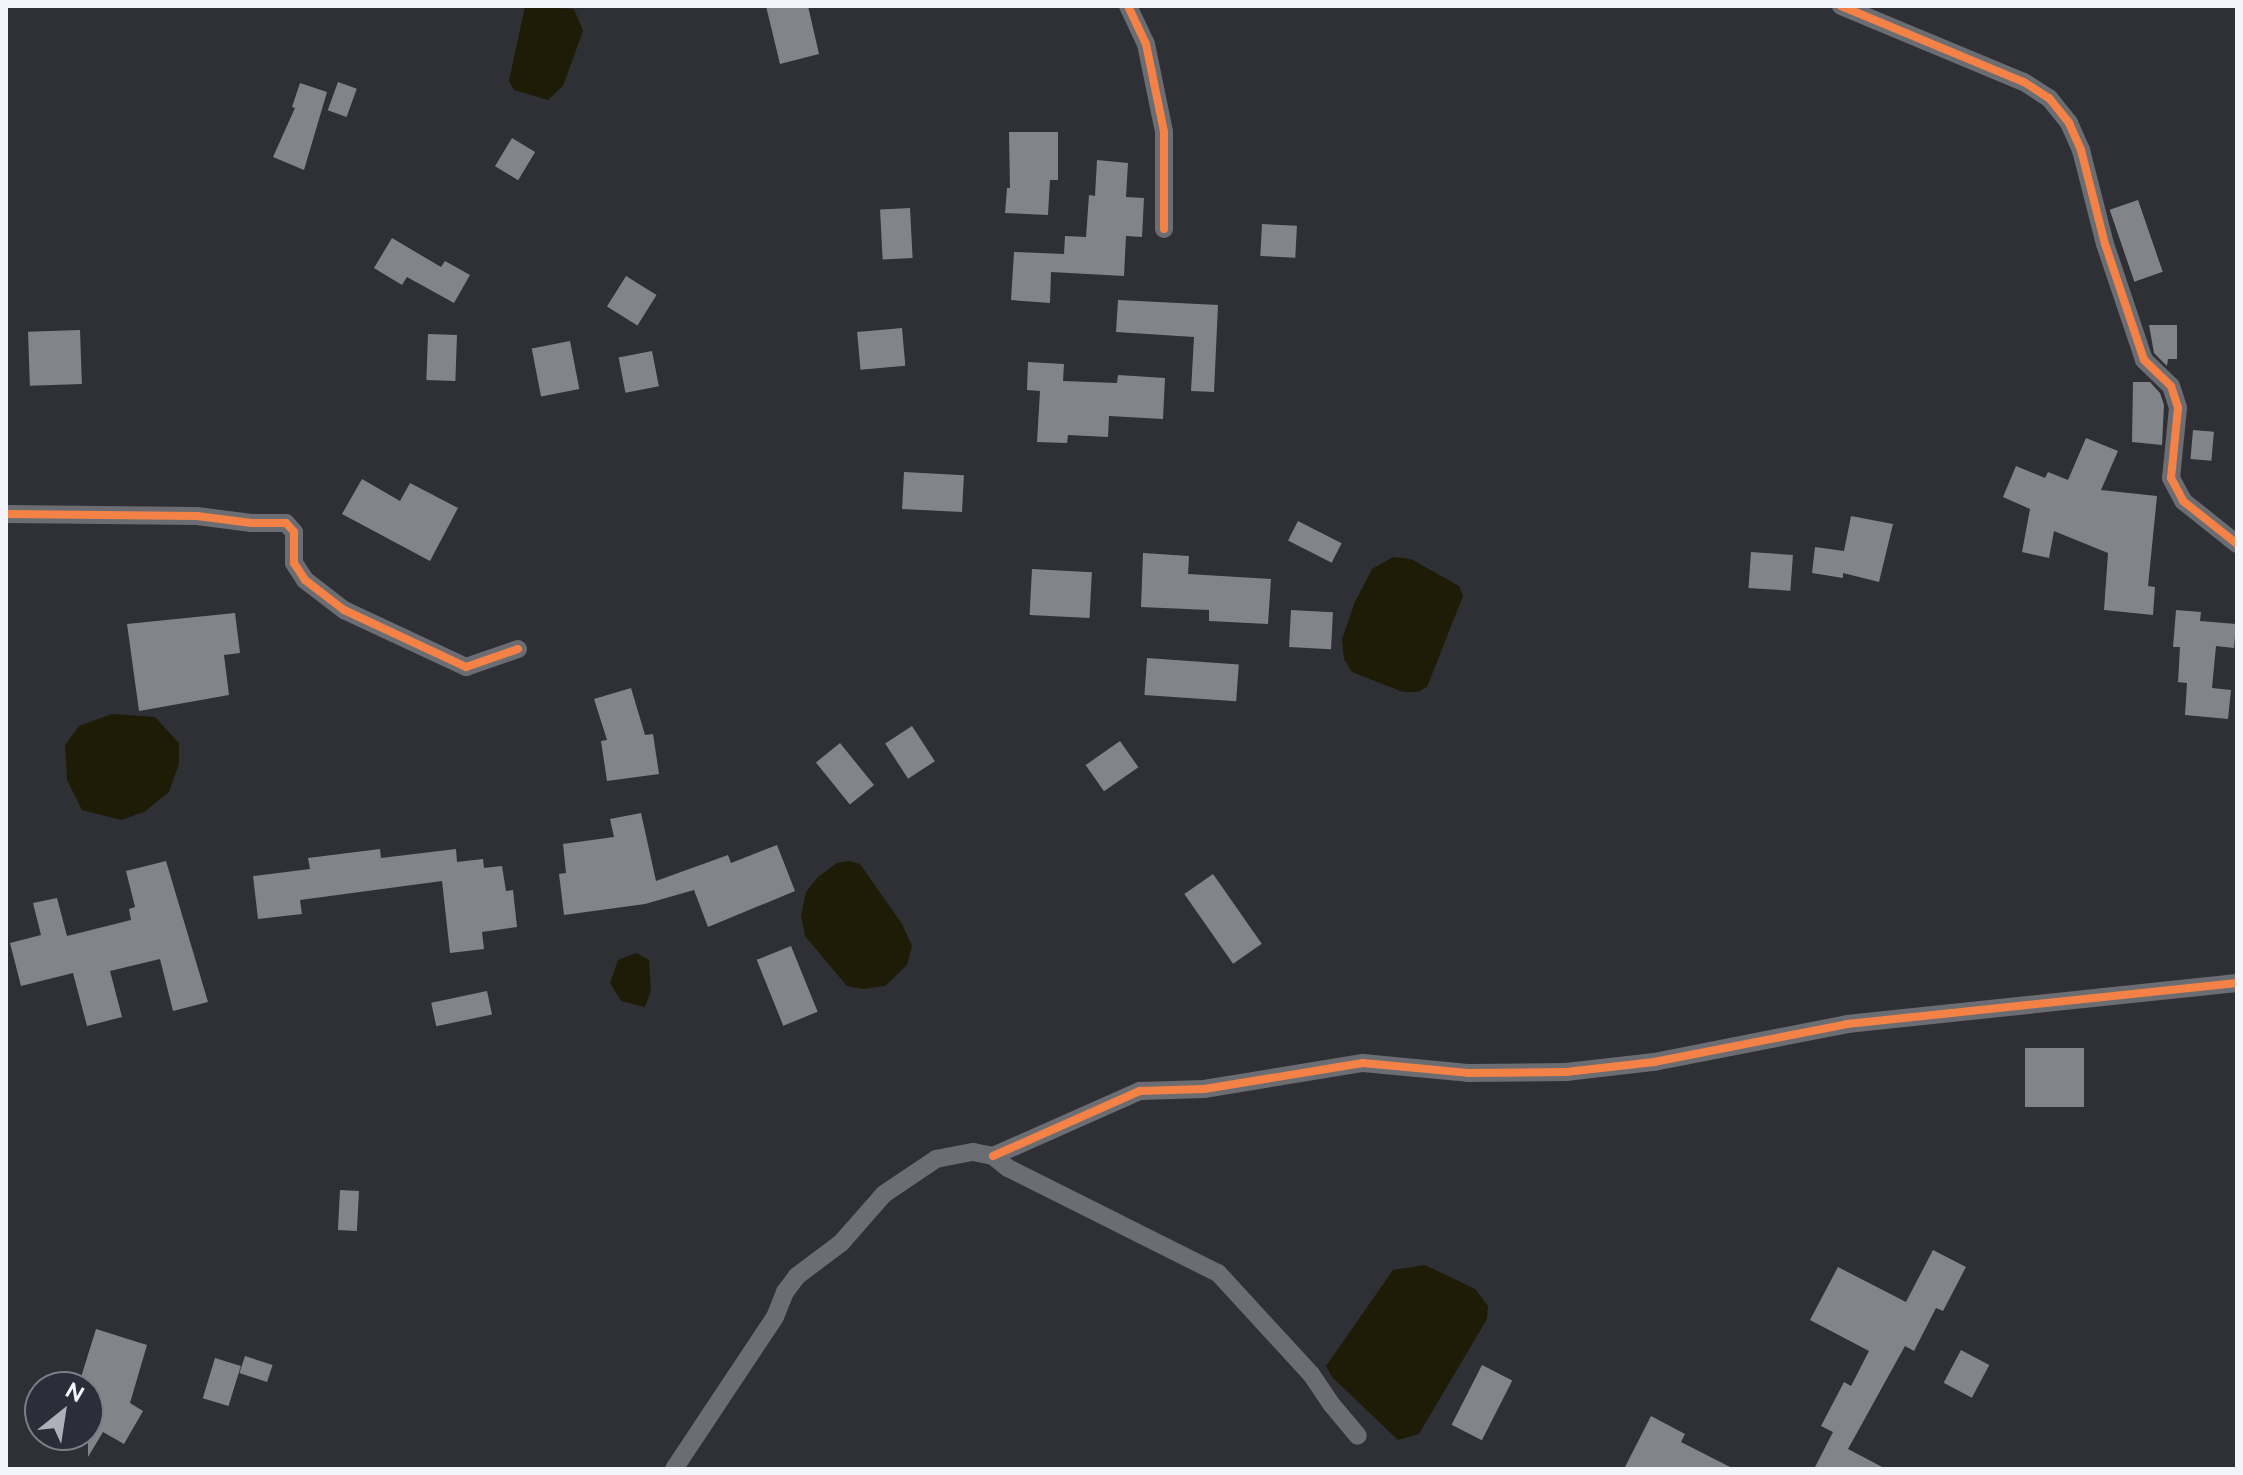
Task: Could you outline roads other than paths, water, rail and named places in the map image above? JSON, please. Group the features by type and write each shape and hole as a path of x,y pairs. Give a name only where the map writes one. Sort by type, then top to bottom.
{"street":[{"path":"1128,6 1146,44 1164,132 1164,229"},
{"path":"1841,6 2024,82 2049,98 2069,123 2081,150 2105,244 2144,360 2171,386 2178,408 2171,478 2183,501 2237,544"},
{"path":"6,514 197,516 252,523 286,523 294,532 294,563 305,580 344,610 466,667 518,649"},
{"path":"993,1156 1140,1091 1204,1089 1363,1063 1468,1073 1566,1072 1654,1062 1847,1024 2237,983"},
{"path":"674,1469 775,1317 785,1292 797,1276 841,1243 884,1194 936,1159 973,1152 993,1156 1008,1168 1218,1273 1311,1374 1358,1436"}]}
